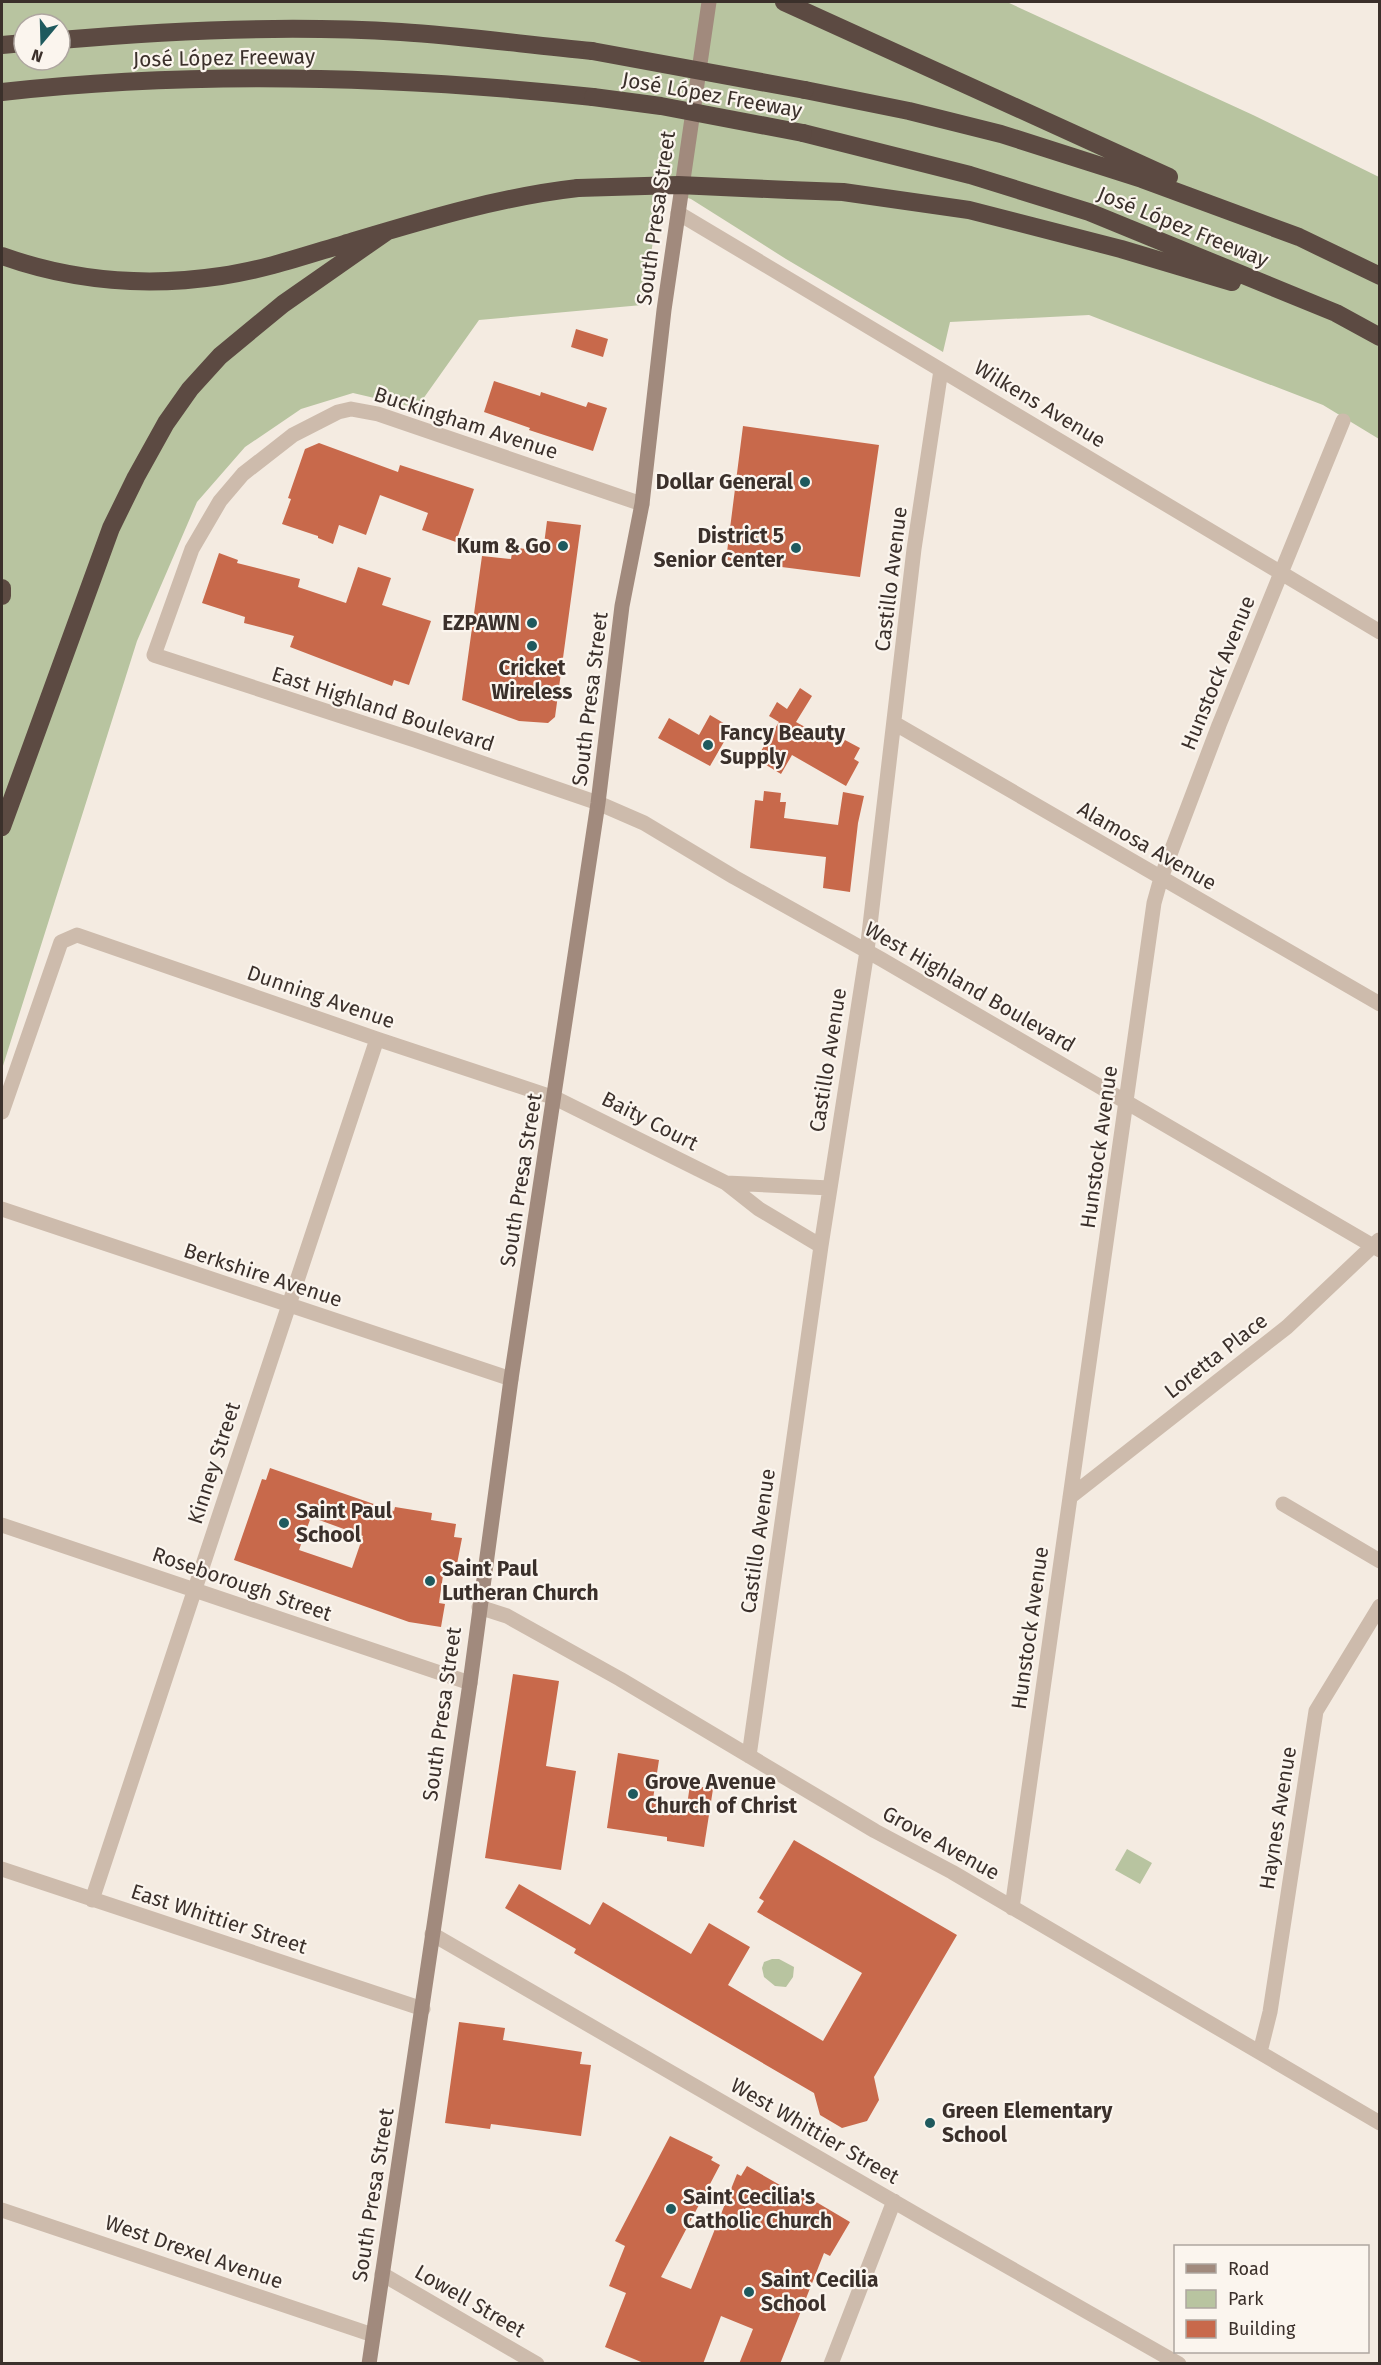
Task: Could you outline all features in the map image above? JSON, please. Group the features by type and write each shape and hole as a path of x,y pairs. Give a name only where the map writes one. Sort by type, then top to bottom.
{"highway":[{"path":"784,2 1299,237"},
{"name":"José López Freeway","path":"72,39 136,33 251,30 401,32 591,51 909,111 1001,134 1142,179 1299,237 1380,276"},
{"name":"José López Freeway","path":"2,92 177,79 368,79 482,85 661,106 803,133 970,175 1089,212 1336,313 1380,337"},
{"path":"2,256 57,272 96,279 138,282 175,281 222,276 282,263 492,202 539,192 578,188 678,185 843,192 969,210 1121,249 1336,313"},
{"path":"2,827 70,634 111,528 166,423 190,389 220,356 283,303 386,232"},
{"path":"2,588 2,596"}],"main road":[{"name":"South Presa Street","path":"369,2364 470,1683 511,1379 598,803 622,606 642,504 664,310 709,2"}],"street":[{"name":"Wilkens Avenue","path":"678,213 1380,632"},
{"name":"Castillo Avenue","path":"749,1756 821,1246 867,951 914,549 941,370"},
{"name":"Buckingham Avenue","path":"154,655 192,549 220,501 243,474 293,435 338,412 351,409 378,414 642,504"},
{"name":"Hunstock Avenue","path":"1012,1908 1154,903 1161,878 1219,725 1343,421"},
{"name":"East Highland Boulevard","path":"154,655 598,803"},
{"name":"Alamosa Avenue","path":"894,723 1380,1004"},
{"name":"West Highland Boulevard","path":"598,803 644,822 734,877 867,951 1127,1103 1377,1245"},
{"name":"Dunning Avenue","path":"2,1113 61,942 77,935 555,1098"},
{"name":"Kinney Street","path":"92,1900 377,1039"},
{"name":"Baity Court","path":"555,1098 726,1183 759,1209 821,1246"},
{"name":"Baity Court","path":"726,1183 830,1188"},
{"name":"Berkshire Avenue","path":"2,1209 511,1379"},
{"name":"Loretta Place","path":"1070,1497 1287,1327 1377,1245"},
{"path":"1283,1504 1380,1561"},
{"name":"Roseborough Street","path":"2,1525 470,1683"},
{"name":"Haynes Avenue","path":"1260,2052 1270,2012 1316,1711 1380,1606"},
{"name":"Grove Avenue","path":"479,1608 507,1616 620,1679 1380,2123"},
{"name":"East Whittier Street","path":"2,1869 423,2009"},
{"name":"West Whittier Street","path":"432,1934 1179,2364"},
{"path":"831,2364 894,2201"},
{"name":"West Drexel Avenue","path":"2,2210 373,2335"},
{"name":"Lowell Street","path":"382,2274 537,2364"}],"green space":[{"path":"2,2 1007,2 1253,115 1379,177 1379,439 1323,405 1089,315 950,322 943,352 786,259 691,199 662,190 642,305 479,320 423,399 413,407 353,393 301,409 245,447 197,502 137,641 2,1069"},
{"path":"1127,1849 1152,1863 1140,1884 1115,1870"},
{"path":"779,1959 794,1967 793,1977 786,1987 775,1986 764,1977 762,1968 764,1962"}],"building":[{"path":"576,329 608,339 603,357 571,347"},
{"path":"494,381 540,396 541,392 586,407 588,402 607,408 593,451 484,412"},
{"name":"Dollar General","path":"743,426 879,445 860,577 726,560"},
{"path":"319,443 398,472 400,465 474,489 456,542 422,530 428,513 380,495 366,535 339,525 333,544 318,536 282,524 291,499 288,498 305,449"},
{"path":"547,521 581,525 555,717 548,723 519,721 462,700 482,556 511,559 513,547 543,552"},
{"path":"219,553 238,560 237,563 300,579 298,587 346,603 358,567 391,578 382,605 431,621 409,685 394,680 392,686 290,647 294,636 244,623 245,617 202,603"},
{"path":"800,688 812,696 796,722 841,747 845,740 860,748 854,759 859,762 846,786 792,755 781,774 756,759 779,722 769,716 777,702 787,709"},
{"path":"710,715 732,728 710,766 658,738 669,718 699,735"},
{"path":"764,791 781,793 780,802 786,802 784,818 838,825 843,792 864,796 858,823 850,892 823,888 826,857 750,848 755,800 763,801"},
{"path":"270,1468 394,1511 395,1507 432,1513 431,1520 456,1524 454,1537 462,1538 457,1564 445,1562 439,1603 445,1604 441,1627 409,1622 234,1560 262,1479 266,1480","holes":["311,1517 363,1536 352,1568 299,1550"]},
{"path":"513,1674 559,1681 546,1766 576,1771 561,1870 485,1858"},
{"path":"618,1753 659,1760 653,1799 687,1805 690,1785 713,1789 704,1847 667,1841 667,1837 607,1828"},
{"path":"794,1840 957,1935 874,2077 879,2100 867,2121 842,2128 820,2115 814,2093 574,1953 576,1949 505,1908 519,1884 590,1925 603,1902 691,1954 709,1923 750,1947 728,1985 823,2041 862,1973 757,1912 764,1901 759,1898"},
{"path":"459,2022 505,2028 503,2040 582,2052 580,2064 591,2065 581,2136 491,2124 490,2129 445,2123"},
{"path":"670,2136 713,2157 711,2160 720,2165 661,2277 691,2289 737,2174 741,2176 747,2166 799,2196 801,2193 850,2222 830,2256 824,2253 780,2364 739,2364 753,2329 721,2316 703,2364 646,2364 605,2347 626,2293 609,2286 625,2246 615,2241"}],"place":[{"name":"Dollar General","path":"805,482"},
{"name":"Kum & Go","path":"563,546"},
{"name":"District 5 Senior Center","path":"796,548"},
{"name":"EZPAWN","path":"532,623"},
{"name":"Cricket Wireless","path":"532,646"},
{"name":"Fancy Beauty Supply","path":"708,745"},
{"name":"Saint Paul School","path":"284,1523"},
{"name":"Saint Paul Lutheran Church","path":"430,1581"},
{"name":"Grove Avenue Church of Christ","path":"633,1794"},
{"name":"Green Elementary School","path":"930,2123"},
{"name":"Saint Cecilia's Catholic Church","path":"671,2209"},
{"name":"Saint Cecilia School","path":"749,2292"}]}
